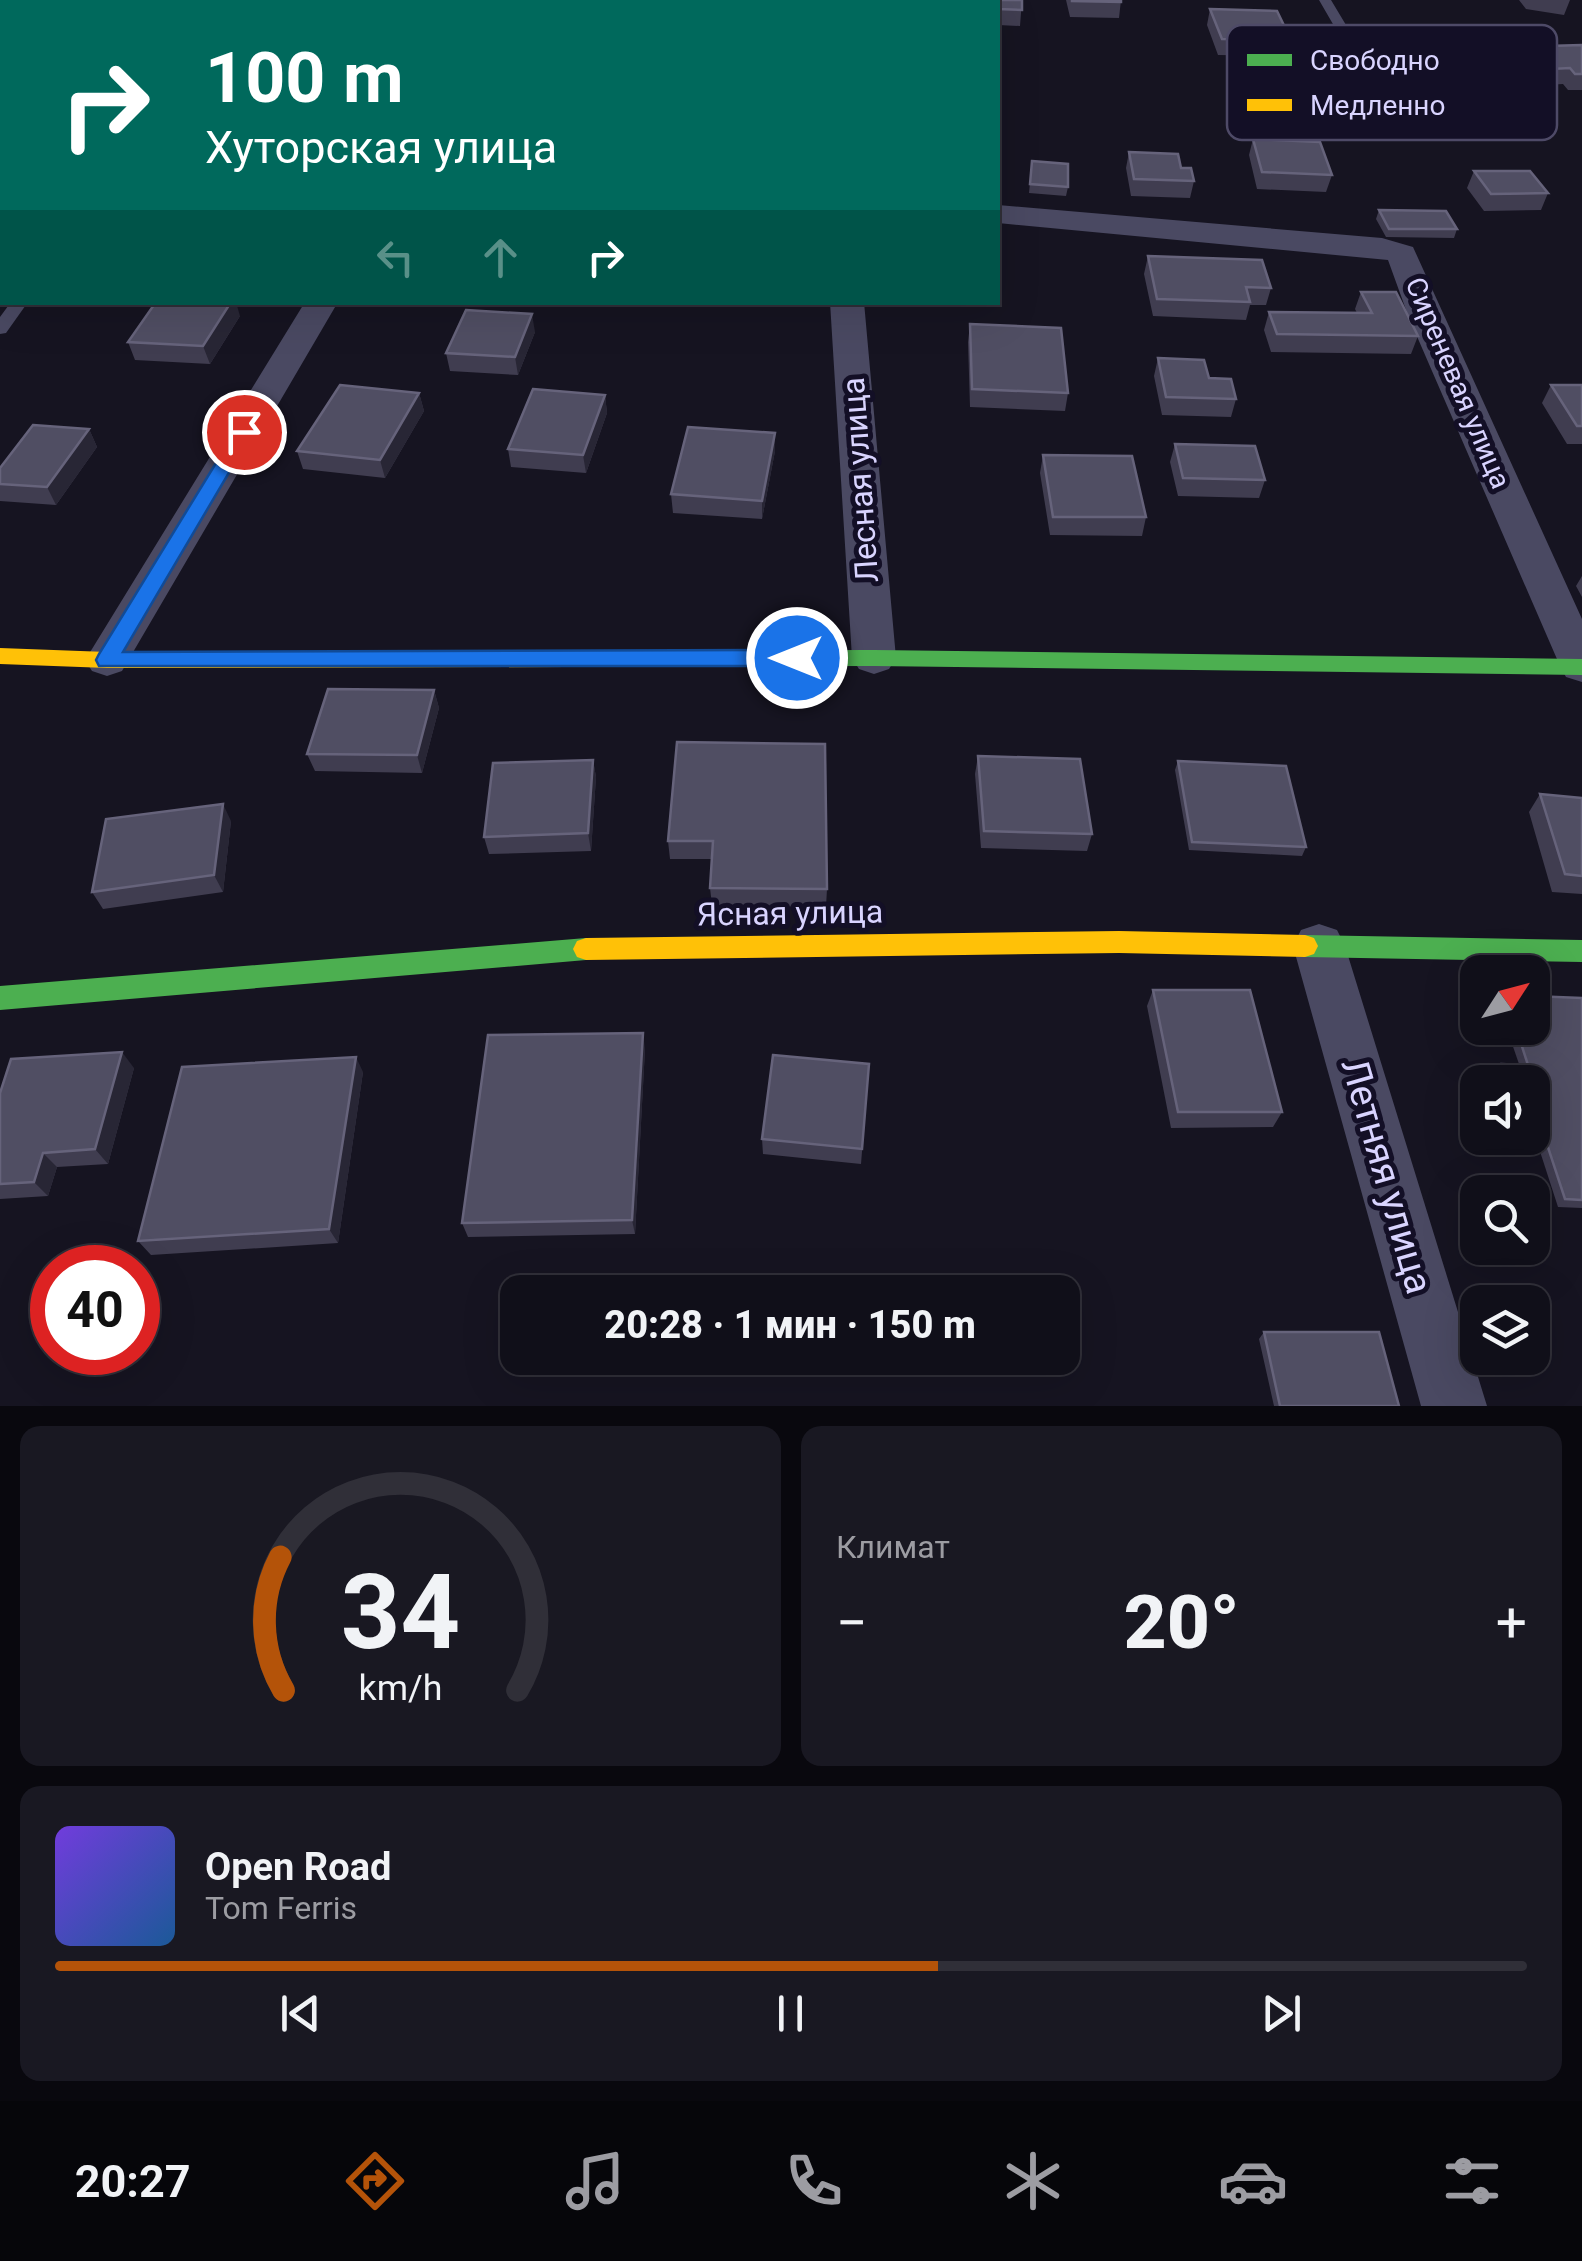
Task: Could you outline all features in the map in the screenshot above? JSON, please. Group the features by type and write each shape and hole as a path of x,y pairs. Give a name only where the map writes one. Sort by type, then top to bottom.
{"street":[{"name":"Сиреневая улица","path":"1000,214 1382,248 1402,254 1426,318 1582,666"},
{"path":"107,660 320,305"},
{"name":"Лесная улица","path":"847,305 874,658"},
{"path":"0,656 107,660 874,658 1582,666"},
{"name":"Ясная улица","path":"0,998 608,947 1100,942 1582,951"},
{"name":"Летняя улица","path":"1319,946 1454,1406"}],"lane":[{"path":"1325,0 1340,25"},
{"path":"0,328 18,305"}],"building":[{"path":"1000,0 1022,0 1022,10 1000,9"},
{"path":"1121,0 1121,2 1072,1"},
{"path":"1210,9 1277,11 1284,25 1227,25 1227,39 1222,39"},
{"path":"1582,45 1582,74 1575,74 1570,68 1557,69 1557,46"},
{"path":"1253,140 1320,142 1332,175 1262,172"},
{"path":"1129,152 1178,154 1181,168 1191,168 1194,181 1134,179"},
{"path":"1032,161 1068,164 1068,187 1030,184"},
{"path":"1474,171 1530,171 1548,193 1491,194"},
{"path":"1379,210 1446,211 1457,229 1389,229"},
{"path":"1148,256 1262,260 1271,288 1246,287 1250,302 1157,299"},
{"path":"1361,292 1396,292 1418,336 1277,334 1269,312 1372,313"},
{"path":"154,305 229,305 203,346 128,342"},
{"path":"466,310 532,314 515,357 446,353"},
{"path":"970,324 1061,328 1068,393 972,389"},
{"path":"1158,358 1204,360 1209,378 1231,379 1236,399 1166,397"},
{"path":"340,385 419,393 380,460 297,451"},
{"path":"1551,385 1582,385 1582,426 1577,426"},
{"path":"533,389 605,395 583,455 508,449"},
{"path":"33,425 89,429 47,487 0,484 0,468"},
{"path":"688,427 775,433 762,501 671,494"},
{"path":"1175,444 1255,446 1265,480 1183,478"},
{"path":"1043,455 1132,456 1146,517 1053,517"},
{"path":"328,689 434,690 417,755 307,754"},
{"path":"677,742 825,744 827,889 710,888 713,841 668,841"},
{"path":"978,756 1080,759 1092,834 984,831"},
{"path":"593,760 588,833 484,837 493,763"},
{"path":"1178,761 1286,766 1306,847 1192,842"},
{"path":"1540,794 1582,798 1582,876 1565,874"},
{"path":"223,804 214,875 92,892 106,819"},
{"path":"1153,990 1250,990 1282,1112 1178,1112"},
{"path":"1550,997 1582,998 1582,1200 1565,1199 1550,1153 1550,1065 1528,1065 1522,1045 1550,1045"},
{"path":"643,1033 632,1220 462,1223 488,1035"},
{"path":"122,1052 95,1149 43,1153 34,1182 0,1184 0,1093 11,1059"},
{"path":"773,1055 869,1064 862,1149 762,1139"},
{"path":"356,1057 329,1229 138,1241 182,1067"},
{"path":"1264,1332 1379,1332 1399,1406 1280,1406"}],"traffic: fast":[{"path":"567,659 874,658 1582,667"},
{"path":"1305,946 1582,951"},
{"path":"0,998 586,949"}],"traffic: slow":[{"path":"0,656 107,660 567,659"},
{"path":"586,949 1119,942 1305,946"}],"route":[{"path":"244,432 107,660 797,658"}]}
